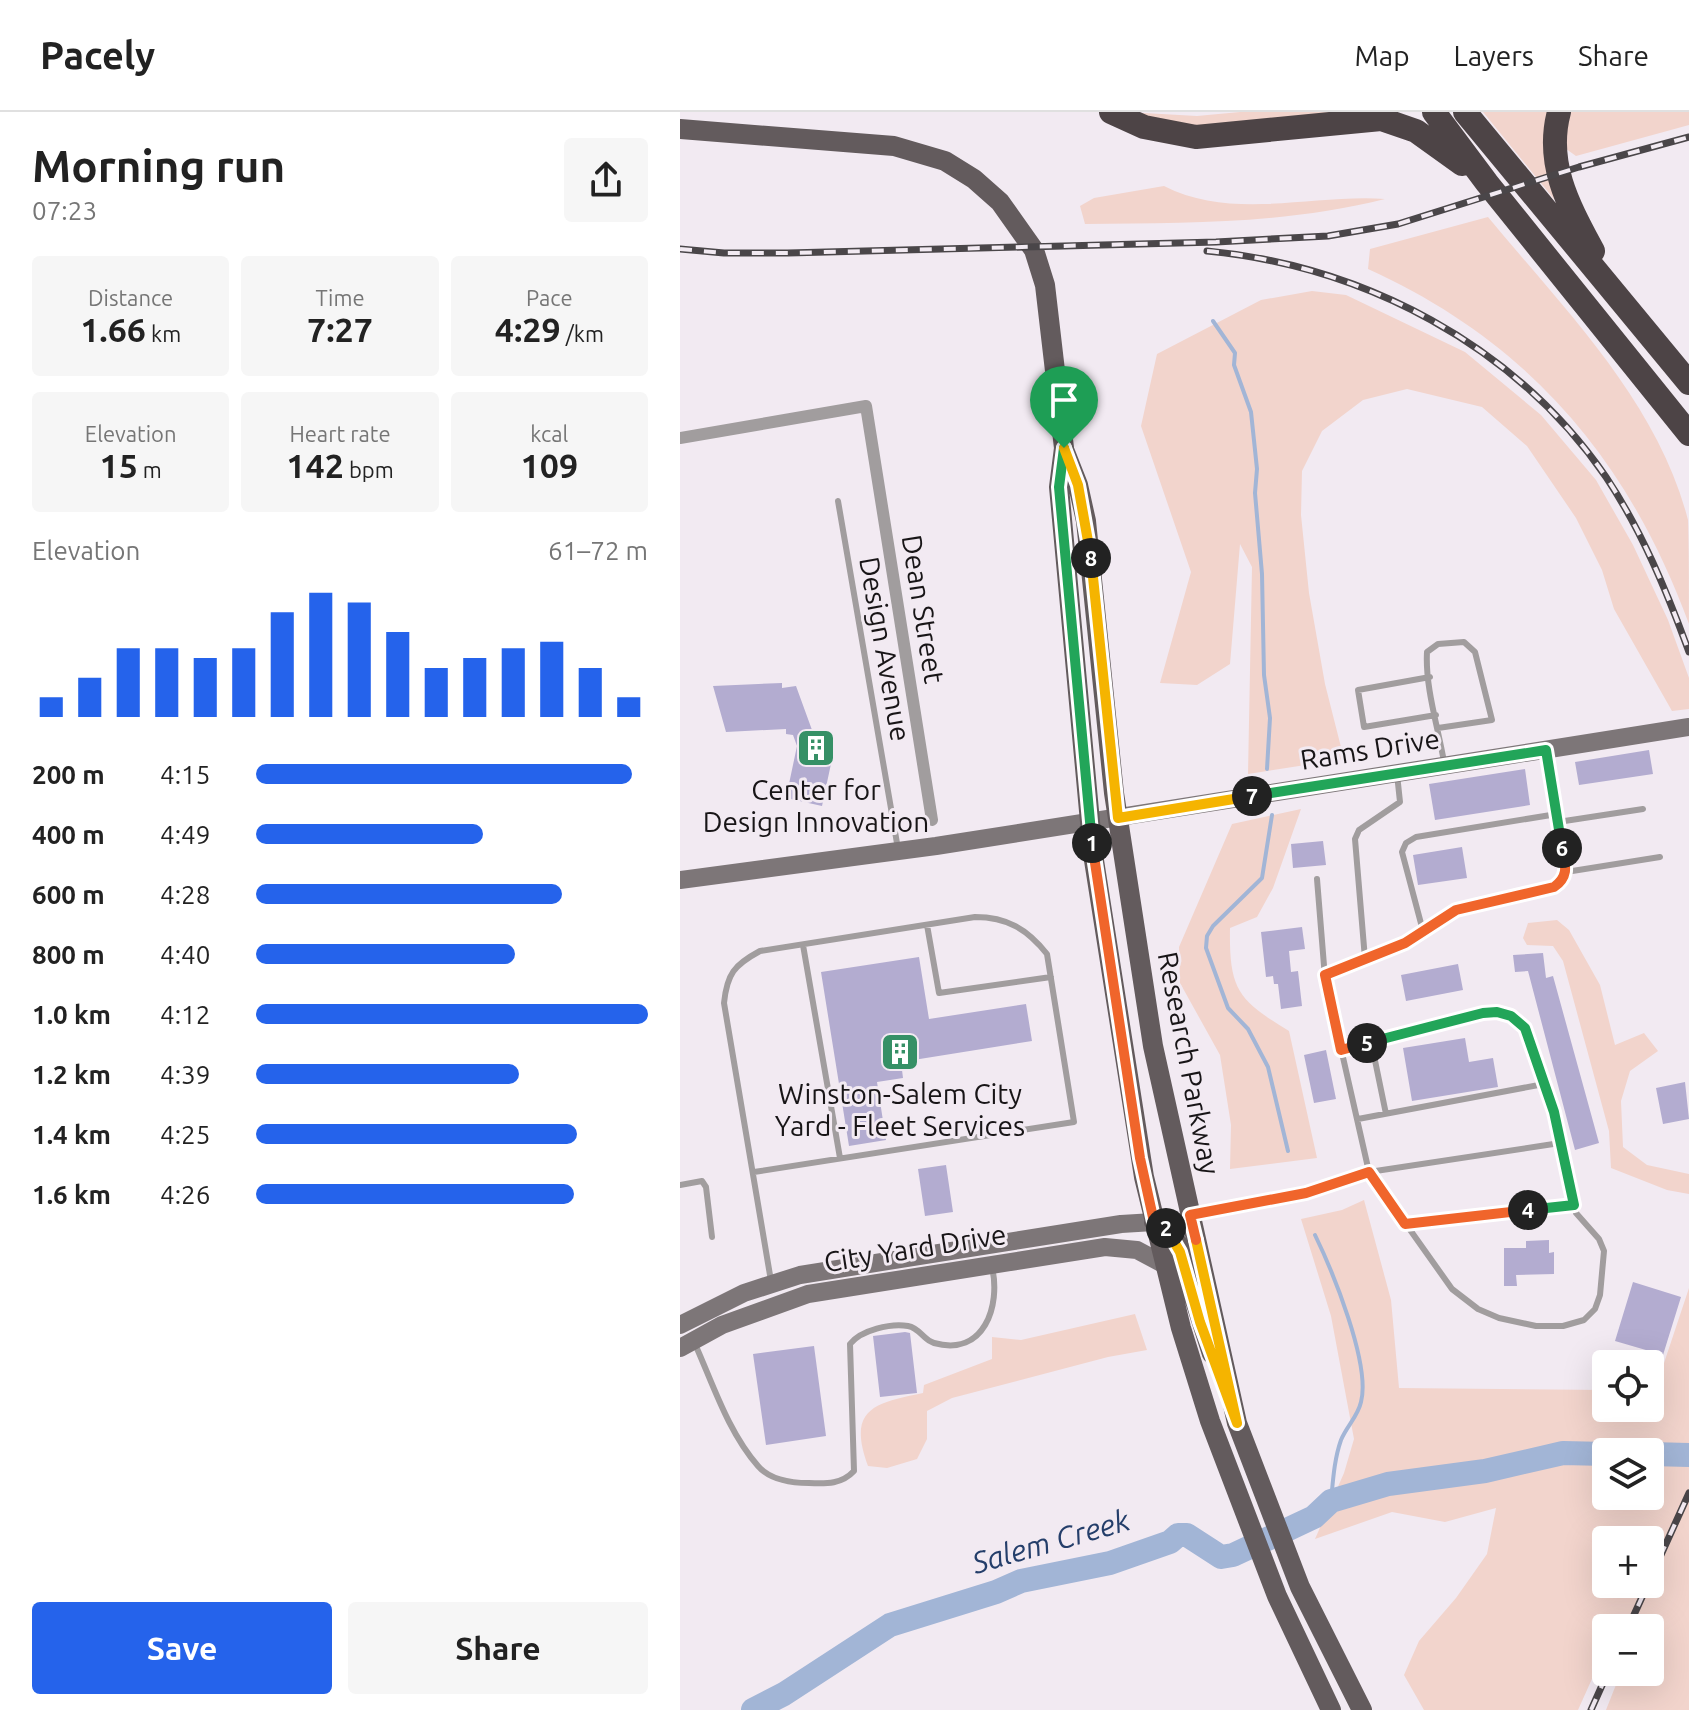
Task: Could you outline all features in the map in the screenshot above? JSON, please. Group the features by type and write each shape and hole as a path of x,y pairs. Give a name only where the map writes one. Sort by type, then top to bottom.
{"highway":[{"path":"1111,112 1161,132 1205,137 1358,119 1393,121 1428,138 1487,183"},
{"path":"1434,112 1487,183 1689,434"},
{"path":"1465,112 1689,383"},
{"path":"1559,112 1554,139 1559,181 1611,285"}],"main road":[{"name":"Research Parkway","path":"680,129 894,146 945,161 974,179 1000,202 1034,250 1051,314 1064,448 1059,487 1090,822 1140,1158 1195,1375 1277,1596 1331,1710"},
{"name":"Research Parkway","path":"1064,448 1078,485 1089,536 1118,818 1153,1046 1237,1423 1300,1587 1362,1710"},
{"name":"Rams Drive","path":"680,880 1118,818 1689,727"},
{"name":"City Yard Drive","path":"680,1325 771,1282 837,1268 1121,1224 1154,1222"},
{"path":"1154,1222 1170,1232 1176,1241 1200,1322 1237,1423"},
{"name":"City Yard Drive","path":"687,1345 757,1310 808,1294 1121,1246 1146,1253 1165,1265"}],"street":[{"name":"Dean Street","path":"680,438 866,406 932,820"},
{"path":"1190,1215 1306,1193 1369,1172"}],"lane":[{"name":"Design Avenue","path":"838,501 898,851"},
{"path":"1438,728 1492,720 1475,652 1464,642 1438,644 1427,652 1438,728 1445,766"},
{"path":"1430,677 1358,690 1364,727 1436,715"},
{"path":"1325,975 1405,943 1456,910 1554,887 1562,882 1566,872 1546,750"},
{"path":"1365,959 1355,839 1366,825 1400,802 1397,774"},
{"path":"1423,931 1402,852 1406,843 1416,837 1643,809"},
{"path":"1566,872 1660,857"},
{"path":"1317,879 1325,975 1341,1050 1358,1119 1369,1172 1452,1289 1478,1309 1499,1318 1536,1326 1563,1326 1584,1320 1595,1309 1602,1281 1604,1251 1599,1239 1576,1213 1544,1084 1525,1028 1511,1016 1497,1012 1341,1050"},
{"path":"754,1172 1074,1122 1047,954 1033,936 1017,925 994,917 760,951 733,967 726,982 724,1003 771,1282"},
{"path":"927,925 939,993 1051,977"},
{"path":"803,945 840,1158"},
{"path":"1371,1041 1386,1114"},
{"path":"1358,1119 1544,1084"},
{"path":"1369,1172 1560,1143"},
{"path":"680,1185 704,1183 712,1237"},
{"path":"1405,1224 1574,1205"},
{"path":"687,1345 758,1467 789,1483 823,1484 845,1480 854,1471 850,1344 863,1333 900,1326 917,1330 935,1344 958,1344 973,1338 986,1326 993,1310 997,1292 992,1264"}],"shaded area":[{"path":"1126,112 1197,116 1240,112 1369,112 1221,131"},
{"path":"1483,112 1551,112 1558,204"},
{"path":"1569,112 1689,112 1689,125 1576,156 1562,146"},
{"path":"1164,186 1217,202 1245,204 1385,199 1273,218 1085,224 1080,206 1094,198"},
{"path":"1488,217 1577,322 1632,397 1655,436 1674,477 1688,520 1689,624 1664,564 1636,509 1603,458 1566,412 1524,370 1478,332 1426,298 1368,269 1370,249"},
{"path":"1312,291 1346,295 1465,352 1541,415 1596,480 1633,545 1668,620 1689,678 1689,709 1672,711 1614,609 1602,570 1576,518 1527,446 1482,407 1407,389 1363,400 1322,431 1302,471 1301,515 1309,593 1325,684 1344,759 1248,774 1252,567 1240,544 1230,664 1197,685 1160,683 1191,572 1141,426 1157,354 1261,300"},
{"path":"1301,809 1273,888 1257,917 1230,928 1230,949 1240,991 1258,1011 1289,1031 1317,1158 1230,1169 1231,1125 1220,1055 1180,983 1179,947 1232,824"},
{"path":"1557,920 1569,930 1600,985 1615,1045 1644,1033 1658,1051 1630,1071 1621,1101 1623,1147 1647,1165 1689,1174 1689,1194 1667,1190 1611,1168 1609,1131 1563,961 1553,946 1527,945 1523,938 1528,923"},
{"path":"1364,1200 1391,1300 1399,1388 1592,1390 1592,1422 1664,1422 1664,1363 1689,1288 1689,1710 1606,1710 1615,1686 1664,1686 1664,1614 1592,1614 1592,1679 1578,1710 1424,1710 1404,1675 1419,1641 1456,1598 1487,1554 1496,1508 1445,1522 1392,1512 1315,1539 1344,1473 1354,1439 1331,1316 1301,1219 1342,1210"},
{"path":"1135,1314 1147,1350 1108,1357 952,1398 927,1411 927,1439 917,1459 887,1468 868,1466 861,1432 863,1420 869,1412 879,1405 923,1393 924,1385 992,1359 992,1337 1021,1340"}],"building":[{"name":"Center for Design Innovation","path":"782,683 782,688 796,686 816,741 835,745 822,806 786,798 797,746 793,735 786,734 786,729 726,732 713,686"},
{"path":"1649,750 1653,774 1579,785 1575,762"},
{"path":"1525,769 1530,805 1435,820 1429,784"},
{"path":"1323,841 1326,865 1293,868 1291,844"},
{"path":"1462,847 1467,878 1418,885 1413,855"},
{"path":"1302,927 1305,949 1289,951 1291,972 1298,971 1302,1006 1281,1009 1278,984 1274,984 1273,976 1266,977 1261,932"},
{"path":"1543,953 1546,978 1553,976 1599,1143 1575,1150 1528,971 1515,972 1513,955"},
{"name":"Winston-Salem City Yard - Fleet Services","path":"919,957 929,1019 1026,1004 1032,1041 901,1062 903,1078 877,1082 886,1140 849,1146 821,972"},
{"path":"1458,964 1463,990 1406,1001 1401,975"},
{"path":"1465,1038 1469,1062 1493,1058 1498,1087 1412,1101 1403,1048"},
{"path":"1326,1050 1336,1099 1314,1103 1304,1055"},
{"path":"1685,1082 1689,1119 1663,1124 1656,1088"},
{"name":"Winston-Salem City Yard - Fleet Services","path":"946,1165 953,1212 925,1216 918,1169"},
{"path":"1549,1240 1549,1253 1554,1252 1554,1274 1516,1275 1517,1286 1504,1286 1504,1248 1526,1248 1526,1241"},
{"path":"1633,1282 1681,1297 1664,1352 1615,1341"},
{"path":"910,1333 917,1393 880,1397 873,1336"},
{"path":"814,1346 826,1436 766,1445 753,1354"}],"waterway":[{"path":"1213,321 1235,353 1234,365 1251,412 1257,469 1255,493 1262,574 1264,675 1270,718 1267,769"},
{"path":"1272,815 1262,878 1213,926 1207,936 1206,948 1228,1008 1248,1029 1268,1067 1288,1151"},
{"path":"1315,1235 1348,1317 1363,1385 1360,1407 1339,1448 1331,1501"},
{"name":"Salem Creek","path":"753,1710 784,1694 890,1625 996,1592 1021,1581 1110,1563 1170,1542 1178,1535 1187,1535 1221,1557 1233,1555 1314,1517 1331,1501 1388,1484 1485,1471 1563,1453 1592,1454"},
{"name":"Salem Creek","path":"1664,1454 1689,1455"}],"railway":[{"path":"680,249 788,253 1216,242 1328,236 1398,224 1579,167 1689,137"},
{"path":"1207,251 1265,260 1323,274 1378,294 1431,320 1481,351 1527,388 1569,430 1619,498 1653,562 1689,652"},
{"path":"1664,1548 1689,1493"},
{"path":"1634,1614 1642,1598"},
{"path":"1591,1710 1602,1686"}],"place":[{"name":"Center for Design Innovation","path":"816,748"},
{"name":"Winston-Salem City Yard - Fleet Services","path":"900,1052"}],"route":[{"path":"1064,448 1078,485 1089,536 1118,818 1546,750 1566,872 1562,882 1541,892 1456,910 1405,943 1325,975 1341,1050 1483,1013 1497,1012 1511,1016 1525,1028 1554,1112 1574,1205 1405,1224 1369,1172 1306,1193 1190,1215 1237,1423 1200,1322 1176,1241 1170,1232 1154,1222 1140,1158 1093,854 1059,487 1064,448"}]}
